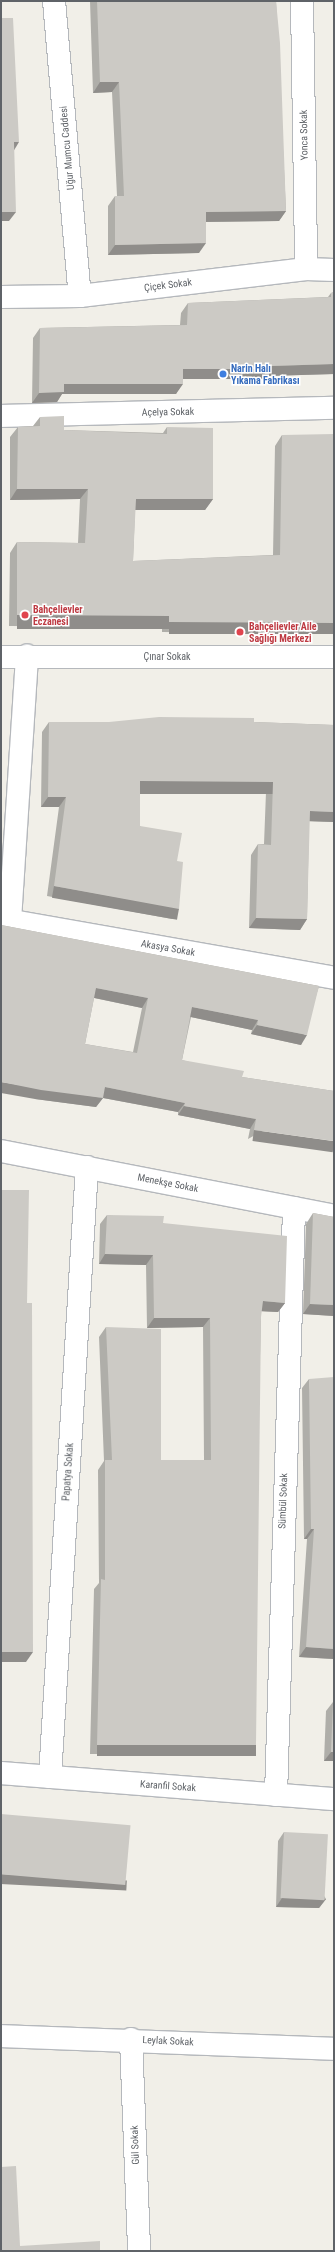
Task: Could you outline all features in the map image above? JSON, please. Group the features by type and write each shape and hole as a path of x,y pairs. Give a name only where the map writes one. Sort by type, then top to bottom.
{"street":[{"name":"Uğur Mumcu Caddesi","path":"54,1 80,296"},
{"name":"Yonca Sokak","path":"302,1 306,269"},
{"name":"Çiçek Sokak","path":"2,302 80,296 306,269 334,270"},
{"name":"Açelya Sokak","path":"1,416 334,408"},
{"path":"5,920 27,656"},
{"name":"Çınar Sokak","path":"1,657 334,658"},
{"name":"Akasya Sokak","path":"5,920 334,978"},
{"name":"Menekşe Sokak","path":"1,1151 334,1216"},
{"name":"Papatya Sokak","path":"50,1777 87,1167"},
{"name":"Sümbül Sokak","path":"276,1795 294,1208"},
{"name":"Karanfil Sokak","path":"1,1773 334,1799"},
{"name":"Leylak Sokak","path":"1,2036 131,2039 334,2049"},
{"name":"Gül Sokak","path":"131,2039 139,2251"}],"building":[{"path":"97,1 276,1 280,43 286,211 206,212 206,243 115,245 115,196 124,196 119,82 100,82"},
{"path":"1,18 13,18 19,142 14,142 16,212 1,212"},
{"path":"334,292 334,364 270,366 270,369 183,369 183,384 64,384 64,392 39,393 40,328 187,325 188,303 331,297 331,293"},
{"path":"64,416 64,430 167,434 167,427 213,428 213,499 136,499 133,561 280,555 282,435 334,434 334,623 169,622 169,616 17,615 17,542 85,543 88,489 17,489 18,427 40,426 40,417"},
{"path":"159,717 254,718 254,722 334,725 334,812 310,811 307,919 256,918 258,844 271,845 273,782 140,781 140,826 182,833 177,861 183,862 179,909 54,886 66,797 48,797 49,722 109,722"},
{"path":"1,925 319,986 307,1035 257,1025 258,1020 192,1007 182,1060 244,1071 242,1077 334,1091 334,1141 254,1130 256,1119 184,1106 185,1103 105,1087 103,1098 41,1090 1,1082","holes":["96,988 148,998 137,1053 85,1044"]},
{"path":"1,1190 29,1190 27,1303 32,1303 33,1652 1,1652"},
{"path":"313,1213 334,1217 334,1305 310,1304"},
{"path":"107,1215 164,1216 163,1223 287,1236 285,1303 263,1301 261,1317 256,1745 97,1745 101,1579 105,1580 105,1460 112,1460 106,1327 161,1329 161,1460 211,1460 210,1318 154,1318 153,1255 105,1254"},
{"path":"334,1377 334,1649 306,1647 314,1529 311,1529 309,1379"},
{"path":"333,1702 334,1752 331,1752"},
{"path":"1,1814 131,1825 125,1885 1,1874"},
{"path":"284,1832 328,1834 324,1900 281,1898"},
{"path":"16,2166 20,2246 100,2241 100,2251 1,2251 1,2167"}],"place":[{"name":"Narin Halı Yıkama Fabrikası","path":"223,374"},
{"name":"Bahçelievler Eczanesi","path":"25,615"},
{"name":"Bahçelievler Aile Sağlığı Merkezi","path":"240,632"}]}
